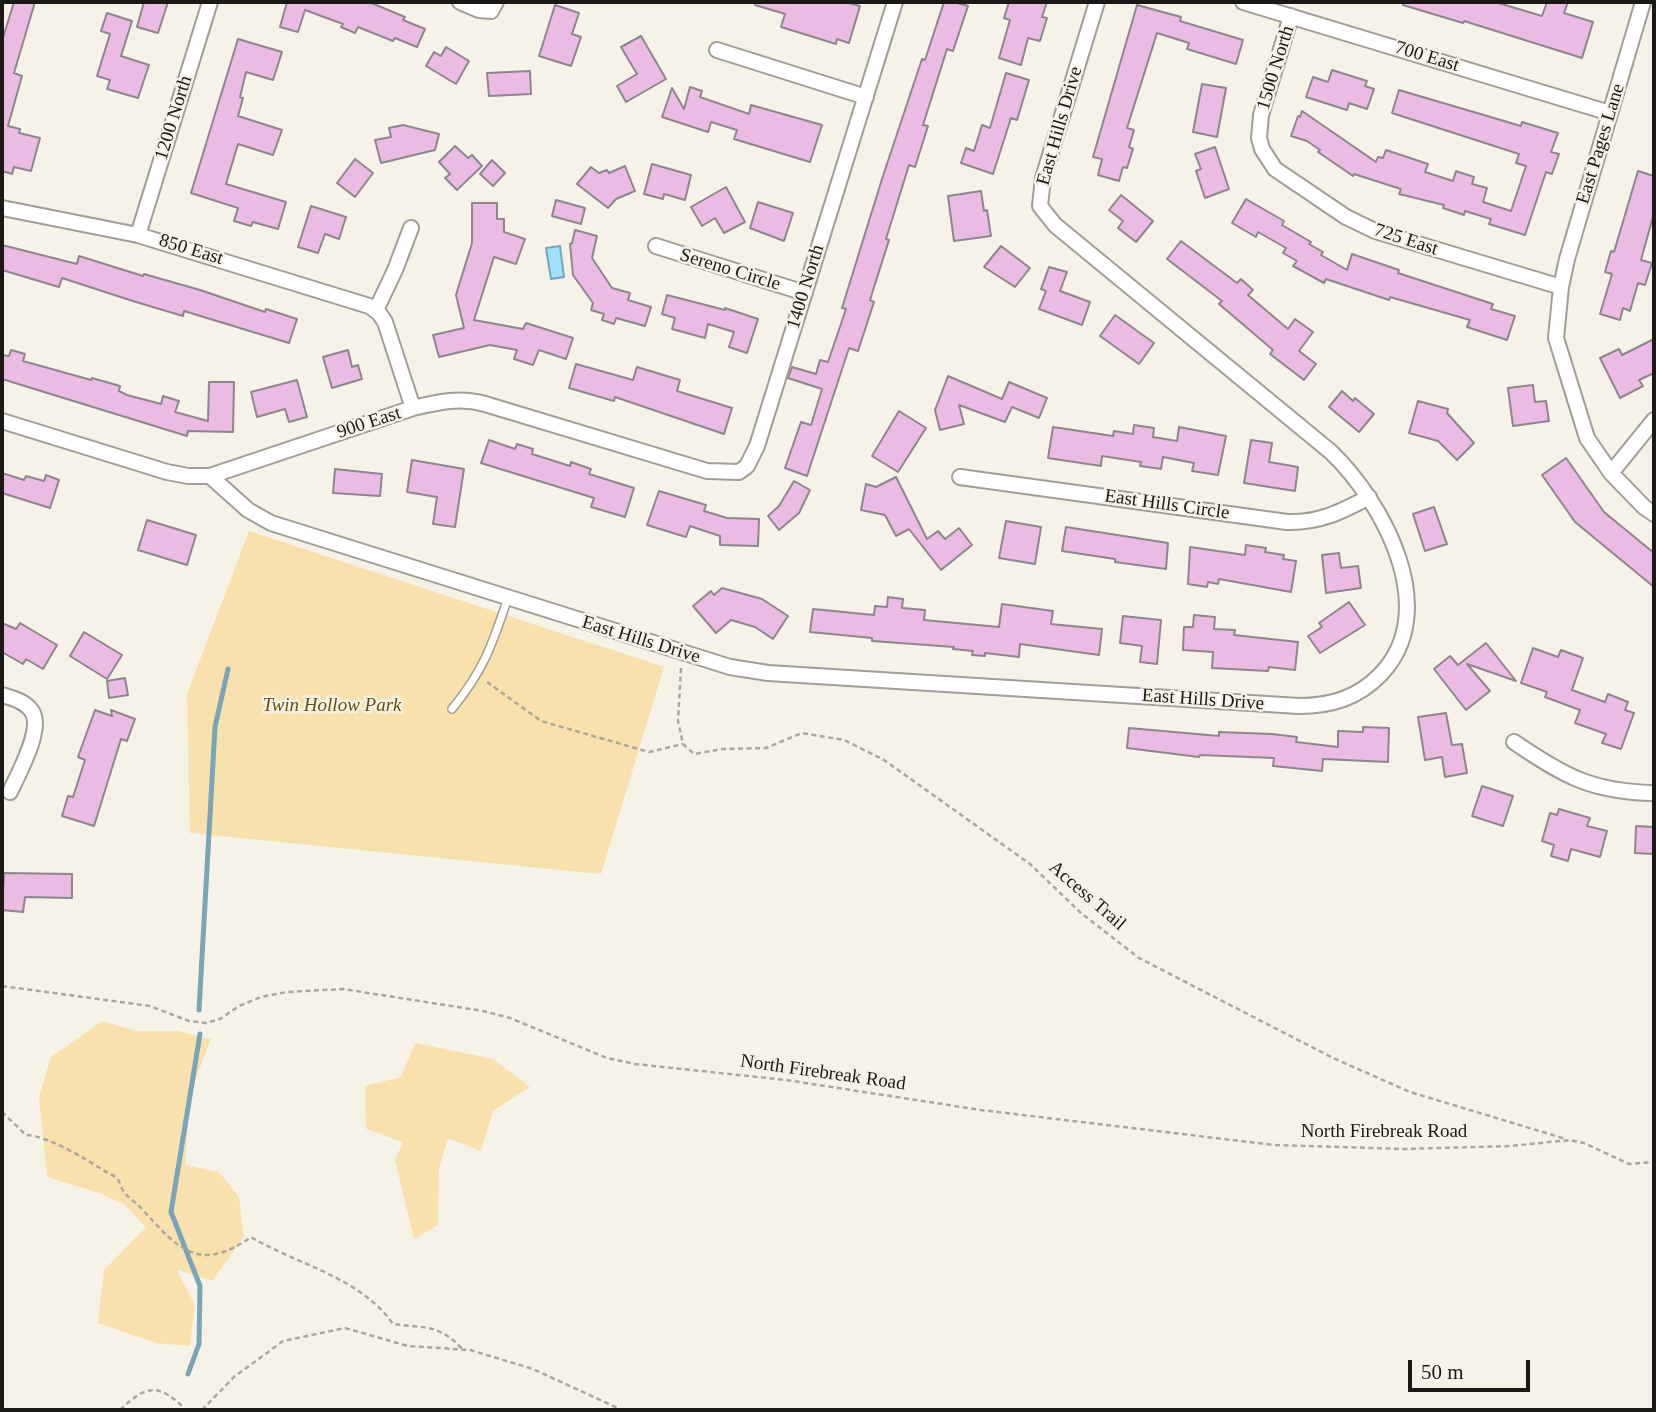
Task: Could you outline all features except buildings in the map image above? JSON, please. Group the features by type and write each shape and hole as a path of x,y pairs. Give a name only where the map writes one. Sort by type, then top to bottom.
{"street":[{"name":"1200 North","path":"138,235 210,2"},
{"path":"460,2 479,10 494,6"},
{"name":"1400 North","path":"738,472 747,466 757,446 895,2"},
{"name":"East Hills Drive","path":"210,476 248,510 271,523 730,667 768,673 1299,706 1339,701 1364,690 1384,671 1397,652 1406,621 1406,593 1398,558 1388,531 1369,497 1352,473 1331,452 1055,225 1040,206 1043,178 1097,2"},
{"name":"700 East","path":"1243,2 1610,113"},
{"name":"East Pages Lane","path":"1643,2 1567,259 1556,338 1587,438 1611,473 1654,514"},
{"name":"1500 North","path":"1268,160 1259,138 1259,126 1291,16"},
{"path":"717,50 866,97"},
{"name":"725 East","path":"1268,160 1275,169 1346,217 1375,231 1561,287"},
{"name":"850 East","path":"2,208 138,235 352,300 376,310"},
{"path":"411,228 376,310 385,321 413,408"},
{"name":"Sereno Circle","path":"656,246 805,293"},
{"name":"900 East","path":"2,421 167,472 210,476 413,408 453,400 475,401 707,471 738,472"},
{"path":"1611,473 1654,420"},
{"name":"East Hills Circle","path":"960,477 1287,522 1317,521 1331,517 1369,497"},
{"path":"2,695 28,707 36,719 34,734 10,792"},
{"path":"1514,742 1558,772 1595,787 1654,793"}],"lane":[{"path":"452,709 488,657 508,598"}],"path":[{"path":"478,675 541,721 649,752 683,744 678,721 682,653"},
{"name":"Access Trail","path":"683,744 694,754 722,749 766,748 802,733 844,740 884,760 1030,864 1082,913 1139,958 1333,1058 1409,1092 1570,1140"},
{"name":"North Firebreak Road","path":"2,986 150,1006 189,1021 206,1023 220,1019 239,1006 261,997 287,992 344,989 492,1013 607,1058 635,1064 786,1080 981,1110 1274,1145 1405,1149 1510,1146 1570,1140 1584,1143 1629,1164 1654,1162"},
{"path":"2,1112 26,1135 37,1136 84,1156 117,1178 125,1193 174,1245 196,1254 211,1256 236,1248 251,1237 274,1251 332,1275 381,1307 393,1324 435,1328 455,1341 463,1350"},
{"path":"202,1410 234,1377 283,1341 345,1328 408,1346 463,1350 533,1369 622,1410"},
{"path":"120,1410 135,1395 154,1389 172,1395 187,1410"}],"green space":[{"name":"Twin Hollow Park","path":"249,531 664,667 601,874 190,833 187,694"},
{"path":"102,1021 136,1031 178,1031 211,1039 190,1094 185,1165 219,1172 239,1197 244,1237 212,1281 177,1270 195,1305 190,1346 156,1343 98,1323 104,1270 146,1227 124,1204 99,1193 47,1177 39,1097 51,1057"},
{"path":"415,1043 493,1059 530,1087 493,1111 481,1151 448,1138 439,1169 438,1225 414,1239 395,1160 403,1142 366,1129 365,1086 401,1077"}],"water":[{"path":"560,246 564,277 551,279 546,248"}],"waterway":[{"path":"199,1010 215,727 228,669"},
{"path":"188,1374 199,1344 200,1286 171,1212 200,1034"}]}
